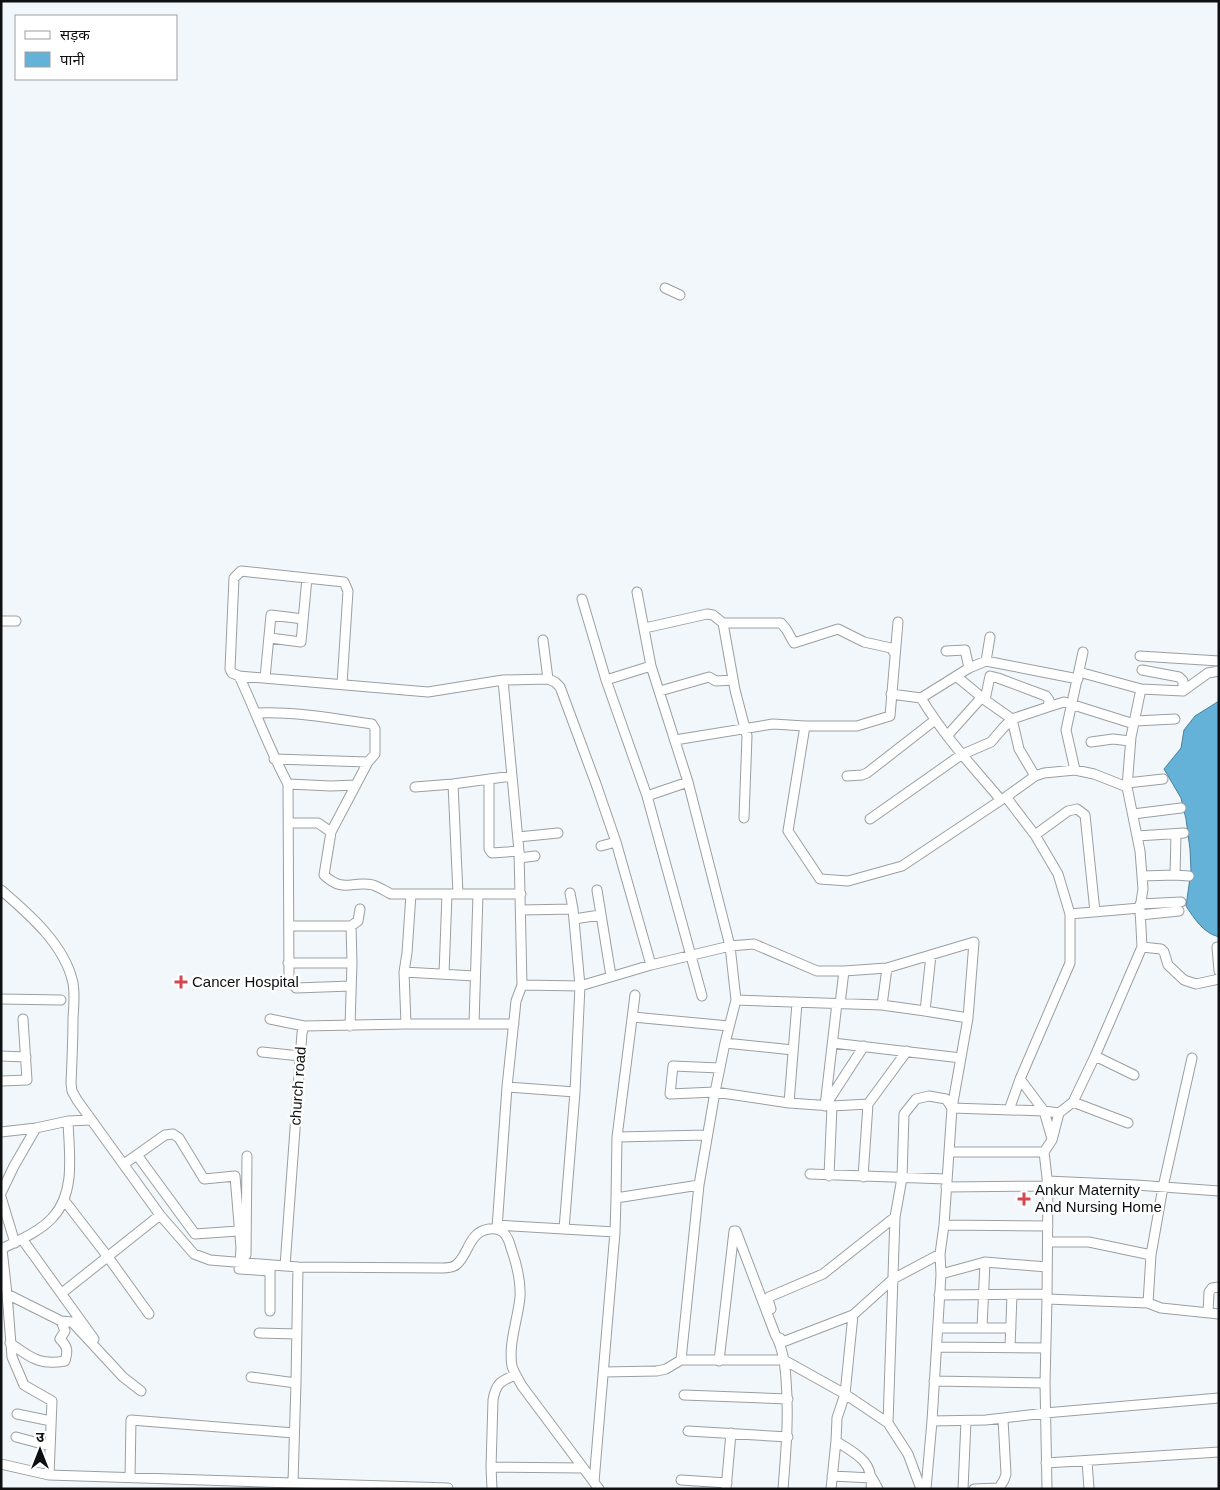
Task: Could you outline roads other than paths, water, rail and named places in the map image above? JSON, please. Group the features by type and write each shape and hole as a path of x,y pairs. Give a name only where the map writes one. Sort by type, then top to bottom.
{"street":[{"path":"665,288 680,295"},
{"path":"342,684 348,591 344,582 241,571 234,578 230,669 232,673 239,676 428,692 503,680 548,680 555,682 560,687 616,842 651,965"},
{"path":"270,638 301,642 307,578"},
{"path":"637,592 651,666 688,782 730,946 736,1000 724,1043 699,1185 681,1360"},
{"path":"582,599 606,680 647,796 702,996"},
{"path":"645,628 707,614 713,615 723,623 781,623 794,643 838,629 864,642 891,648 895,654"},
{"path":"265,678 271,615 303,619"},
{"path":"1,621 16,622"},
{"path":"675,740 773,724 857,726 890,716 898,622"},
{"path":"723,623 733,680 747,736 744,818"},
{"path":"986,661 990,637"},
{"path":"543,640 548,680"},
{"path":"946,651 965,650 968,668"},
{"path":"1075,770 1066,730 1083,652"},
{"path":"1140,656 1219,661"},
{"path":"891,694 921,698 968,668 986,661 1141,688 1183,691 1208,673 1219,671"},
{"path":"606,680 651,666"},
{"path":"1142,670 1179,677 1183,681 1183,691"},
{"path":"239,676 257,713 274,759 288,784 289,978 296,988 351,986"},
{"path":"956,676 1012,719 1019,749 1035,776"},
{"path":"947,736 983,698 990,676 1046,696 1049,700 1048,707"},
{"path":"660,692 709,677 716,681 733,680"},
{"path":"497,1227 507,1087 516,1001 522,985 518,837 503,680"},
{"path":"1047,1489 1045,1383 1048,1184 1044,1152 1052,1140 1059,1113 1073,1102 1095,1056 1142,947 1140,909 1143,889 1142,876 1137,836 1127,785 1130,741 1141,688"},
{"path":"921,698 961,755 1004,799 1035,835 1058,874 1070,914 1070,963 1020,1079 1009,1110"},
{"path":"870,819 961,755 991,742 1012,719 1048,707 1064,702 1135,722 1176,719"},
{"path":"257,713 277,712 372,724 375,728 375,754 368,762 331,832 324,875 331,881 339,885 372,885 391,894 521,894"},
{"path":"847,776 867,773 935,720"},
{"path":"805,726 788,831 820,879 848,881 902,866 1004,799 1035,776 1075,770 1127,785 1163,779"},
{"path":"1091,742 1113,739 1130,741"},
{"path":"274,759 368,762"},
{"path":"415,787 512,776"},
{"path":"489,779 489,849 492,852 536,856"},
{"path":"647,796 688,782"},
{"path":"288,784 356,785"},
{"path":"453,784 458,894"},
{"path":"1133,814 1181,808"},
{"path":"1035,835 1068,811 1076,809 1085,815 1095,912"},
{"path":"289,823 318,823 331,832"},
{"path":"518,837 558,833"},
{"path":"1137,836 1180,834 1175,875"},
{"path":"602,846 616,842"},
{"path":"1142,876 1189,876"},
{"path":"1,890 55,944 71,974 74,986 72,1091 160,1215 194,1254 210,1260 270,1268 286,1266 452,1267 462,1259 469,1244 477,1234 497,1227 614,1232"},
{"path":"597,890 611,976"},
{"path":"564,1229 575,1092 580,986 570,893"},
{"path":"406,1024 404,972 411,894"},
{"path":"444,974 447,894"},
{"path":"474,1024 478,894"},
{"path":"1070,914 1180,906"},
{"path":"289,926 351,926 358,921 360,908"},
{"path":"521,910 573,909"},
{"path":"574,919 600,916"},
{"path":"350,1026 351,926"},
{"path":"522,985 580,986 651,965 730,946 754,944 817,971 844,971 887,968 974,942 968,1018 952,1108 950,1152 940,1254 941,1274 937,1347 926,1489 933,1489"},
{"path":"1142,947 1161,949 1168,964 1184,980 1196,984 1219,979"},
{"path":"1217,947 1219,971"},
{"path":"925,1011 931,955"},
{"path":"288,962 352,962"},
{"path":"882,1005 887,968"},
{"path":"829,1176 828,1106 833,1042 844,971"},
{"path":"404,972 475,976"},
{"path":"596,1486 614,1232 617,1137 634,1017 635,995"},
{"path":"1,999 61,1000"},
{"path":"736,1000 882,1005 968,1018"},
{"path":"789,1103 797,1003"},
{"path":"634,1017 729,1026"},
{"path":"1,1081 27,1080 23,1019"},
{"path":"270,1019 304,1026"},
{"name":"church road","path":"286,1266 300,1056 304,1026 514,1024"},
{"path":"833,1042 962,1058"},
{"path":"724,1043 793,1050"},
{"path":"828,1106 864,1046"},
{"path":"863,1177 868,1104 907,1051"},
{"path":"262,1052 300,1056"},
{"path":"1,1056 26,1057"},
{"path":"1095,1056 1134,1075"},
{"path":"1148,1303 1151,1255 1163,1187 1192,1058"},
{"path":"720,1068 673,1066 670,1094 715,1092 789,1103 828,1106 868,1104"},
{"path":"1020,1079 1044,1111 1052,1140"},
{"path":"507,1087 575,1092"},
{"path":"888,1423 895,1217 902,1178 904,1114 916,1099 929,1096 946,1099 952,1108"},
{"path":"1073,1102 1128,1123"},
{"path":"952,1108 1059,1113"},
{"path":"1,1132 36,1128 68,1121 91,1120"},
{"path":"48,1475 52,1401 24,1385 12,1357 1,1249 19,1241 47,1223 64,1200 69,1179 68,1121"},
{"path":"1,1193 36,1128"},
{"path":"124,1164 165,1135 173,1134 179,1138 204,1179 234,1176 242,1264"},
{"path":"617,1137 708,1135"},
{"path":"950,1152 1044,1152"},
{"path":"137,1155 195,1234 238,1230"},
{"path":"242,1264 247,1156"},
{"path":"810,1174 902,1178 946,1183 1163,1187 1219,1191"},
{"path":"616,1198 699,1185"},
{"path":"1,1197 19,1241 62,1293 94,1339"},
{"path":"64,1200 150,1314"},
{"path":"62,1293 160,1215"},
{"path":"783,1489 788,1437 788,1399 784,1360 768,1299 822,1274 895,1217"},
{"path":"944,1225 1048,1226"},
{"path":"497,1227 503,1231 509,1241 520,1281 520,1298 512,1348 512,1365 522,1386 596,1486"},
{"path":"719,1361 734,1231 736,1231 780,1343"},
{"path":"1048,1242 1089,1242 1151,1255"},
{"path":"780,1343 853,1315 893,1279 940,1254"},
{"path":"941,1274 985,1262 1047,1267"},
{"path":"982,1328 985,1262"},
{"path":"293,1482 298,1267"},
{"path":"270,1268 270,1311"},
{"path":"1208,1312 1209,1292 1212,1288 1219,1287"},
{"path":"7,1294 61,1321 72,1322 123,1377 141,1391"},
{"path":"939,1295 1012,1295 1148,1303 1162,1308 1219,1314"},
{"path":"1010,1347 1012,1295"},
{"path":"831,1489 837,1418 845,1394 853,1315"},
{"path":"10,1343 33,1359 53,1364 65,1361 68,1350 60,1339 65,1331 61,1321"},
{"path":"938,1328 1011,1328"},
{"path":"259,1333 297,1334"},
{"path":"937,1347 1046,1348"},
{"path":"603,1372 657,1372 681,1360 784,1360 845,1394 888,1423 908,1454 921,1489"},
{"path":"492,1489 490,1467 493,1400 500,1382 516,1375"},
{"path":"251,1377 296,1383"},
{"path":"934,1381 1045,1383"},
{"path":"684,1395 788,1399"},
{"path":"932,1420 1003,1419 1045,1413 1219,1398"},
{"path":"17,1414 51,1421"},
{"path":"974,1489 999,1488 1004,1480 1006,1474 1003,1419"},
{"path":"130,1477 132,1420 294,1433"},
{"path":"962,1489 966,1421"},
{"path":"688,1431 788,1437"},
{"path":"681,1480 726,1486 731,1433"},
{"path":"16,1437 50,1446"},
{"path":"836,1441 861,1458 868,1466 878,1489"},
{"path":"1046,1463 1219,1452"},
{"path":"1087,1461 1089,1489"},
{"path":"1,1464 48,1475 293,1482 448,1489"},
{"path":"490,1467 583,1468"},
{"path":"832,1476 872,1478"},
{"path":"871,1489 872,1478"}],"water":[{"path":"1219,701 1219,937 1204,929 1186,906 1191,871 1186,819 1181,798 1164,769 1181,748 1184,730 1195,716"}],"place":[{"name":"Cancer Hospital","path":"181,982"},
{"name":"Ankur Maternity And Nursing Home","path":"1024,1199"}]}
